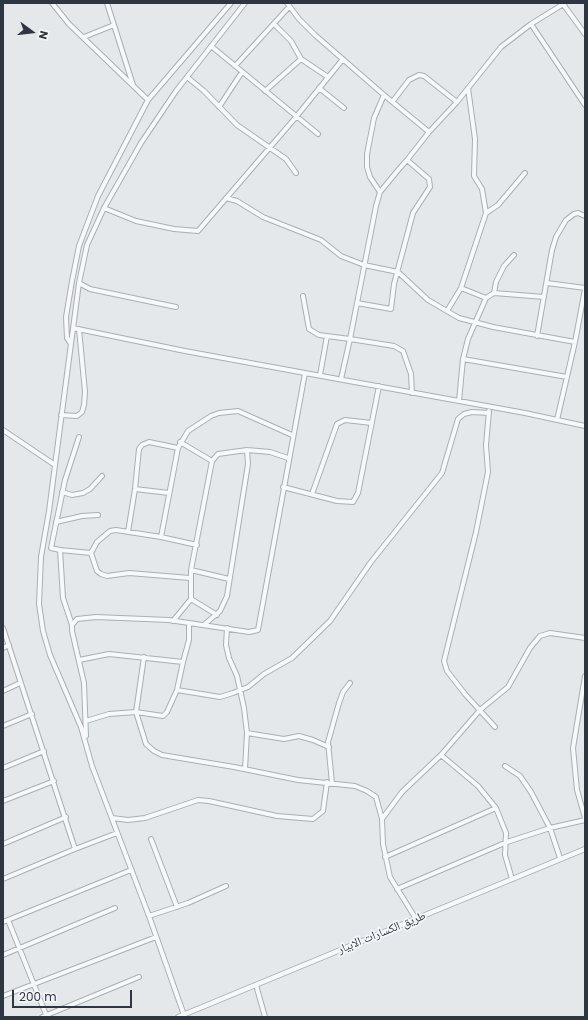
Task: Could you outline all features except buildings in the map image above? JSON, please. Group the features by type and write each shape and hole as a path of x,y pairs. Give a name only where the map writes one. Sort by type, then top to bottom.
{"street":[{"path":"52,3 148,100"},
{"path":"108,3 134,86"},
{"path":"71,345 67,338 66,317 79,246 98,196 148,100 231,3"},
{"path":"184,1015 92,766 86,742 50,656 43,631 39,604 41,557 55,465 79,283 87,245 104,208 141,143 187,77 245,3"},
{"path":"341,379 380,192 429,132 457,102 501,47 531,24 564,3 585,33"},
{"path":"235,66 274,24 288,5 304,24 342,59 429,132"},
{"path":"84,37 114,24"},
{"path":"274,24 291,41 300,59 328,77"},
{"path":"531,24 585,105"},
{"path":"211,46 318,134"},
{"path":"265,91 300,59"},
{"path":"104,208 136,221 174,229 198,231 296,117 342,59"},
{"path":"219,107 242,72"},
{"path":"393,101 410,80 419,75 424,76 457,102"},
{"path":"187,77 204,91 242,128 270,146 286,159 296,173"},
{"path":"319,88 344,108"},
{"path":"448,311 461,288 486,213 482,189 474,176 475,139 468,88"},
{"path":"380,192 370,177 367,154 374,118 384,95"},
{"path":"357,303 391,309 398,272 413,213 430,188 429,180 407,160"},
{"path":"486,213 498,205 525,173"},
{"path":"226,198 238,201 263,217 321,240 341,256 364,265 398,272 428,300 459,318 493,327 575,342"},
{"path":"537,336 552,250 561,227 574,214 578,213 585,216"},
{"path":"494,293 496,282 504,266 514,255"},
{"path":"79,283 90,289 176,307"},
{"path":"547,283 585,289 575,342 557,420"},
{"path":"461,288 486,298"},
{"path":"459,401 463,359 475,322 486,298 494,293 544,297"},
{"path":"303,296 309,329 319,335 400,348 403,352 411,374 412,393"},
{"path":"73,328 185,351 379,386 585,426"},
{"path":"61,415 77,416 82,412 84,405 85,392 79,329"},
{"path":"320,375 327,336"},
{"path":"463,359 567,377"},
{"path":"72,625 77,619 84,618 173,621 205,624 249,632 258,630 292,435 305,373"},
{"path":"283,487 336,501 353,502 358,493 379,386"},
{"path":"489,407 486,444 488,472 476,532 444,661 447,671 465,694 495,727"},
{"path":"161,537 180,442 188,431 203,419 219,413 230,411 246,414 292,435"},
{"path":"176,690 220,696 240,691 248,687 264,674 292,658 322,630 355,587 371,562 442,474 458,419 461,415 472,412 489,413"},
{"path":"312,494 337,424 345,420 372,423"},
{"path":"3,430 55,465"},
{"path":"51,548 62,492 79,437"},
{"path":"128,532 135,489 139,449 142,445 149,442 178,448"},
{"path":"180,442 212,461"},
{"path":"173,621 191,599 192,586 190,578 212,461 218,454 247,450 270,452 288,458"},
{"path":"205,624 217,615 227,596 248,464 247,450"},
{"path":"62,492 72,495 83,493 90,489 102,476"},
{"path":"135,489 169,493"},
{"path":"56,522 82,516 98,516"},
{"path":"190,578 129,573 107,576 97,571 91,553 97,542 110,531 161,537 197,545"},
{"path":"43,546 60,550 91,553"},
{"path":"60,550 63,598 72,625 84,682 86,742"},
{"path":"192,570 229,579"},
{"path":"191,599 217,615"},
{"path":"86,721 109,714 136,712 163,716 167,712 176,690 189,640 189,623"},
{"path":"3,628 20,683 32,714 66,817 75,849"},
{"path":"227,628 226,645 229,658 237,676 247,733 245,769"},
{"path":"382,819 402,792 441,755 480,710 508,687 530,648 540,636 550,633 585,638"},
{"path":"3,648 9,645"},
{"path":"79,660 109,654 183,662"},
{"path":"144,657 136,712 146,744 154,751 162,755 245,769 298,780 355,786 367,791 376,797 382,819 382,844 390,877 416,919"},
{"path":"397,889 507,842 550,828 585,819 577,790 573,762 575,729 585,676"},
{"path":"3,690 20,683"},
{"path":"332,783 328,747 343,692 350,683"},
{"path":"3,726 32,714"},
{"path":"247,733 284,739 299,736 313,740 328,747"},
{"path":"3,768 44,751"},
{"path":"441,755 478,786 496,808 506,833 507,842 505,855 512,878"},
{"path":"505,766 520,776 527,785 550,828 560,858"},
{"path":"3,801 54,781"},
{"path":"112,818 128,820 144,818 198,800 209,800 277,816 313,818 320,816 323,811 327,782"},
{"path":"385,857 496,808"},
{"path":"3,844 66,817"},
{"path":"3,879 117,833"},
{"path":"151,839 177,907"},
{"name":"طريق الكسارات الابيار","path":"178,1017 560,858 585,849"},
{"path":"3,922 131,870"},
{"path":"148,916 177,907 226,886"},
{"path":"3,955 115,908"},
{"path":"8,920 34,984 45,1016 138,977"},
{"path":"3,996 156,937"},
{"path":"256,985 265,1017"}]}
